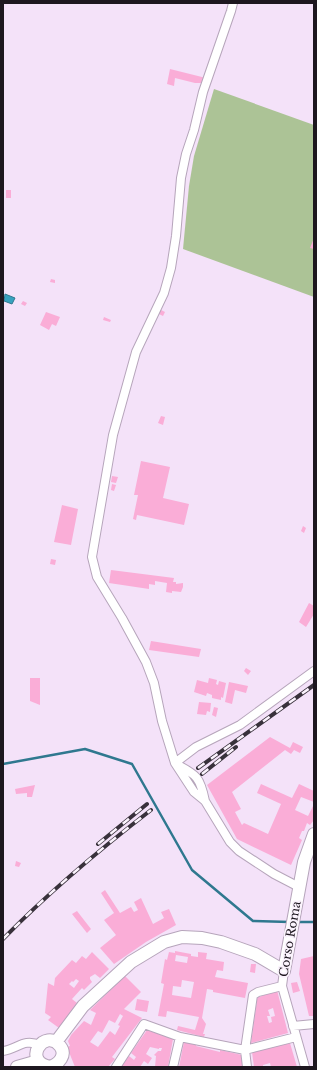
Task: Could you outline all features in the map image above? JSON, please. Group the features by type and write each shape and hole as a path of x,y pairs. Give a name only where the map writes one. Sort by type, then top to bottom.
{"main road":[{"name":"Corso Roma","path":"284,970 304,862 314,834"},
{"path":"56,1042 83,1006 131,962 164,942 182,937 202,938 222,942 255,954 284,970"},
{"path":"50,1040 56,1042 61,1047 63,1053 61,1060 56,1065 50,1067 43,1066 38,1061 36,1056 37,1050 44,1041 50,1040"},
{"path":"16,1067 38,1061"}],"street":[{"path":"232,3 231,11 203,92 194,130 186,154 181,178 176,236 171,268 166,287 136,352 113,435 99,525 92,557 97,577 146,662 154,683 162,721 175,763 194,792 205,801 230,842 274,874 299,887"},
{"path":"175,763 196,747 240,725 314,671"},
{"name":"Corso Roma","path":"284,970 282,986 305,1067"},
{"path":"247,1067 245,1050 253,994 282,986"},
{"path":"116,1067 144,1024 180,1036 245,1050 296,1037"},
{"path":"293,1026 314,1024"},
{"path":"173,1067 180,1036"},
{"path":"3,1051 23,1043 32,1042 40,1045"}],"green space":[{"path":"214,89 314,125 314,297 183,249 189,186 194,156"}],"water":[{"path":"5,294 15,298 12,304 4,301"}],"building":[{"path":"170,69 206,78 204,83 195,83 175,78 174,86 167,84"},
{"path":"6,190 11,190 11,198 6,198"},
{"path":"314,238 314,249 310,248"},
{"path":"51,279 55,280 55,283 50,282"},
{"path":"23,301 27,303 25,306 21,304"},
{"path":"161,310 165,312 163,316 159,314"},
{"path":"46,312 60,317 56,326 52,324 49,330 40,325"},
{"path":"104,317 111,320 110,322 103,320"},
{"path":"161,416 165,417 163,425 158,423"},
{"path":"141,461 170,467 163,498 189,504 184,525 137,515 136,520 133,519 138,495 134,495"},
{"path":"112,476 118,477 116,483 111,482"},
{"path":"112,484 116,485 114,491 111,490"},
{"path":"62,505 78,509 71,545 54,542"},
{"path":"303,526 306,528 304,533 301,531"},
{"path":"51,559 56,560 55,565 50,564"},
{"path":"111,570 174,578 173,582 176,582 176,584 183,583 183,587 181,592 172,591 172,593 166,592 167,583 155,581 155,585 149,584 149,589 109,583"},
{"path":"309,603 314,606 314,614 306,627 299,622"},
{"path":"151,641 201,649 199,657 149,650"},
{"path":"246,668 251,671 248,675 244,671"},
{"path":"30,678 40,678 40,705 30,701"},
{"path":"209,678 217,680 216,684 218,685 219,681 226,683 223,698 221,697 221,700 212,698 212,695 207,693 206,696 194,692 197,680 208,683"},
{"path":"229,682 248,686 246,693 235,690 232,704 225,702"},
{"path":"199,702 211,703 210,712 207,711 206,715 197,714"},
{"path":"214,707 218,708 216,717 212,715"},
{"path":"270,737 290,748 293,742 303,747 300,753 294,750 291,754 285,750 232,792 241,809 235,812 242,825 244,823 268,834 281,804 257,793 261,784 292,798 299,784 314,791 314,802 301,797 295,810 308,816 314,804 314,820 310,825 307,823 304,831 302,831 299,838 302,840 291,865 237,839 207,785"},
{"path":"35,785 32,797 27,797 27,793 16,794 15,789"},
{"path":"16,861 21,863 19,867 15,866"},
{"path":"105,890 120,913 131,907 134,912 138,910 134,902 141,898 153,924 164,918 161,912 169,909 176,925 146,942 114,964 100,948 116,935 104,920 114,913 101,893"},
{"path":"77,911 91,929 87,933 72,914"},
{"path":"175,951 198,957 198,952 207,953 206,959 224,962 223,971 217,970 215,977 248,983 245,998 213,992 213,990 207,989 202,1018 206,1024 203,1034 205,1034 204,1037 177,1030 178,1026 195,1030 199,1017 167,1011 166,1017 158,1016 164,984 161,983 165,959 167,960 169,952 175,953","holes":["176,955 188,957 187,963 175,961","182,980 194,982 191,998 172,995 173,986 181,987"]},
{"path":"92,952 109,969 100,978 95,974 90,977 92,982 84,990 82,988 72,999 77,1003 59,1028 48,1020 51,1017 45,1013 48,983 54,986 55,978 72,960 76,963 82,956 86,959","holes":["76,979 79,981 74,988 69,984"]},
{"path":"314,956 314,1016 309,1016 299,974 301,959"},
{"path":"251,964 256,964 255,973 250,972"},
{"path":"125,976 141,992 124,1009 142,1018 112,1057 115,1059 108,1067 75,1067 67,1047 70,1046 68,1041 71,1035 84,1021 91,1025 96,1013 90,1010","holes":["120,1014 123,1016 115,1035 110,1031 98,1047 90,1042 98,1031 102,1033 109,1020 115,1023"]},
{"path":"297,982 300,991 293,993 291,983"},
{"path":"277,990 288,1033 251,1043 258,993 259,997","holes":["273,1008 275,1016 271,1017 272,1022 269,1023 267,1016 270,1016 268,1010"]},
{"path":"137,999 149,1001 147,1012 135,1010"},
{"path":"147,1030 173,1039 168,1067 155,1067 156,1056 154,1055 158,1051 161,1051 162,1048 159,1049 150,1047 146,1054 152,1058 148,1064 144,1061 140,1067 121,1067 129,1056 134,1060 136,1057 131,1053"},
{"path":"184,1042 220,1052 220,1050 242,1055 243,1067 179,1067"},
{"path":"290,1043 297,1067 271,1067 270,1063 263,1065 263,1067 254,1067 252,1052"}],"waterway":[{"path":"3,764 85,749 132,764 192,870 253,921 290,922"},
{"path":"297,922 314,922"}],"railway":[{"path":"198,768 314,685"},
{"path":"202,774 236,747"},
{"path":"98,844 147,804"},
{"path":"3,939 75,872 112,840 151,810"}]}
